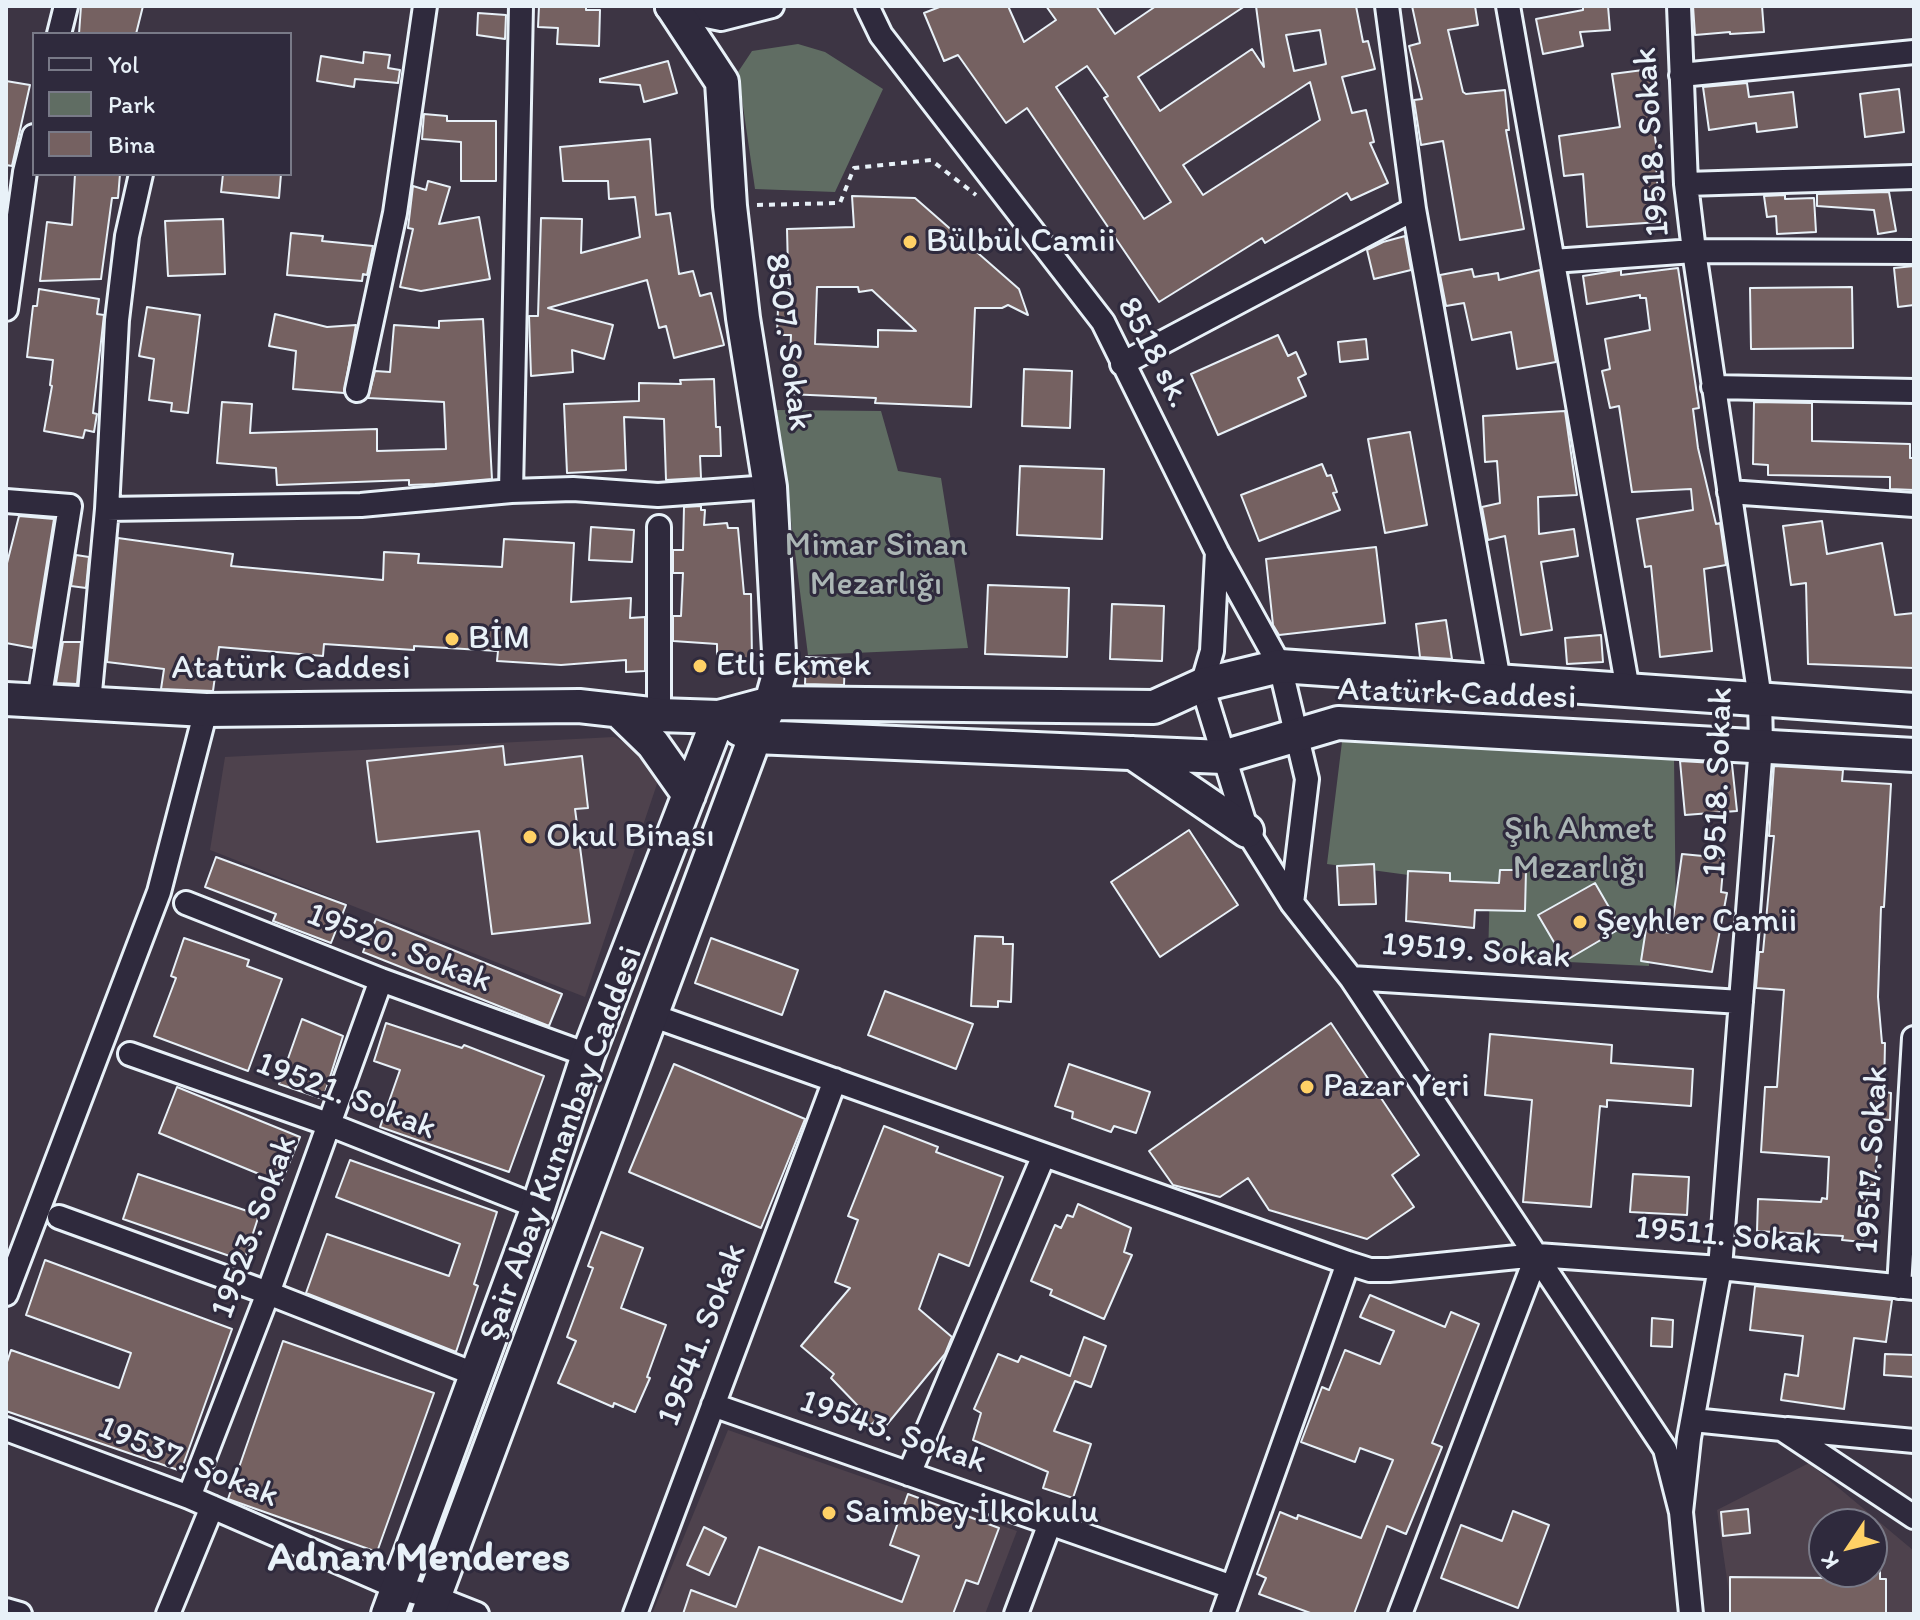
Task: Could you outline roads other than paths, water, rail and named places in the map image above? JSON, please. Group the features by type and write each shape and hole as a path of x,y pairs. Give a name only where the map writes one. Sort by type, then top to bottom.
{"street":[{"path":"60,32 66,6"},
{"path":"357,390 395,213 425,6"},
{"path":"511,491 521,6"},
{"path":"670,7 721,19 772,6"},
{"name":"8518 sk.","path":"867,6 881,35 1103,322 1217,552 1280,666 1307,779 1292,903"},
{"path":"1387,6 1414,209 1499,681"},
{"path":"1508,6 1628,690"},
{"name":"19518. Sokak","path":"1679,6 1686,184 1760,699 1761,746 1720,1268 1691,1429 1681,1512"},
{"name":"8507. Sokak","path":"670,7 722,82 730,206 743,318 770,487 780,671 771,703"},
{"path":"1681,75 1914,52"},
{"path":"6,309 25,172 32,144"},
{"path":"89,703 107,509 117,320 127,236 141,176"},
{"path":"1686,184 1914,177"},
{"path":"1122,364 1414,209"},
{"path":"1553,261 1694,251 1914,252"},
{"path":"1713,387 1914,391"},
{"path":"107,509 361,505 511,491 573,489 658,495 770,487"},
{"path":"1729,492 1914,505"},
{"path":"7,507 70,506 39,701"},
{"path":"659,527 659,715"},
{"path":"1217,552 1212,651 1202,685 1247,831 1292,903 1351,978 1665,1449 1681,1512 1691,1614"},
{"name":"Atatürk Caddesi","path":"6,699 206,710 579,706 659,715 719,717 771,703 1154,707 1202,685 1280,666 1914,710"},
{"name":"Şair Abay Kunanbay Caddesi","path":"431,1606 755,737 771,703"},
{"path":"6,1294 159,892 206,710"},
{"path":"619,711 653,744 689,795"},
{"name":"Atatürk Caddesi","path":"719,717 755,737 1223,757 1338,723 1914,755"},
{"name":"Şair Abay Kunanbay Caddesi","path":"393,1601 538,1207 588,1055 719,717"},
{"path":"1133,753 1247,831"},
{"name":"19520. Sokak","path":"186,903 381,980 588,1055"},
{"name":"19519. Sokak","path":"1351,978 1741,1002"},
{"name":"19523. Sokak","path":"189,1497 268,1293 381,980"},
{"name":"19511. Sokak","path":"651,1015 1370,1270 1537,1255 1720,1268 1907,1287"},
{"name":"19517. Sokak","path":"1907,1287 1914,1038"},
{"name":"19521. Sokak","path":"130,1054 328,1124 538,1207"},
{"name":"19541. Sokak","path":"635,1614 835,1080"},
{"path":"909,1474 1044,1155"},
{"path":"59,1217 268,1293 477,1375"},
{"path":"1400,1614 1537,1255"},
{"path":"1223,1614 1348,1263"},
{"name":"19543. Sokak","path":"713,1405 1232,1587"},
{"name":"19537. Sokak","path":"6,1429 212,1507 393,1601 477,1614"},
{"path":"1665,1449 1691,1429 1782,1429 1914,1441"},
{"path":"1782,1429 1914,1517"},
{"path":"168,1614 212,1507"},
{"path":"1016,1614 1050,1523"},
{"path":"6,1610 20,1614"}],"place":[{"name":"Bülbül Camii","path":"910,242"},
{"name":"BİM","path":"452,639"},
{"name":"Etli Ekmek","path":"700,666"},
{"name":"Okul Binası","path":"530,837"},
{"name":"Şeyhler Camii","path":"1580,922"},
{"name":"Pazar Yeri","path":"1307,1087"},
{"name":"Saimbey İlkokulu","path":"829,1513"}],"district":[{"name":"Adnan Menderes","path":"419,1559"}],"park label":[{"name":"Mimar Sinan Mezarlığı","path":"876,566"},
{"name":"Şıh Ahmet Mezarlığı","path":"1579,850"}]}
